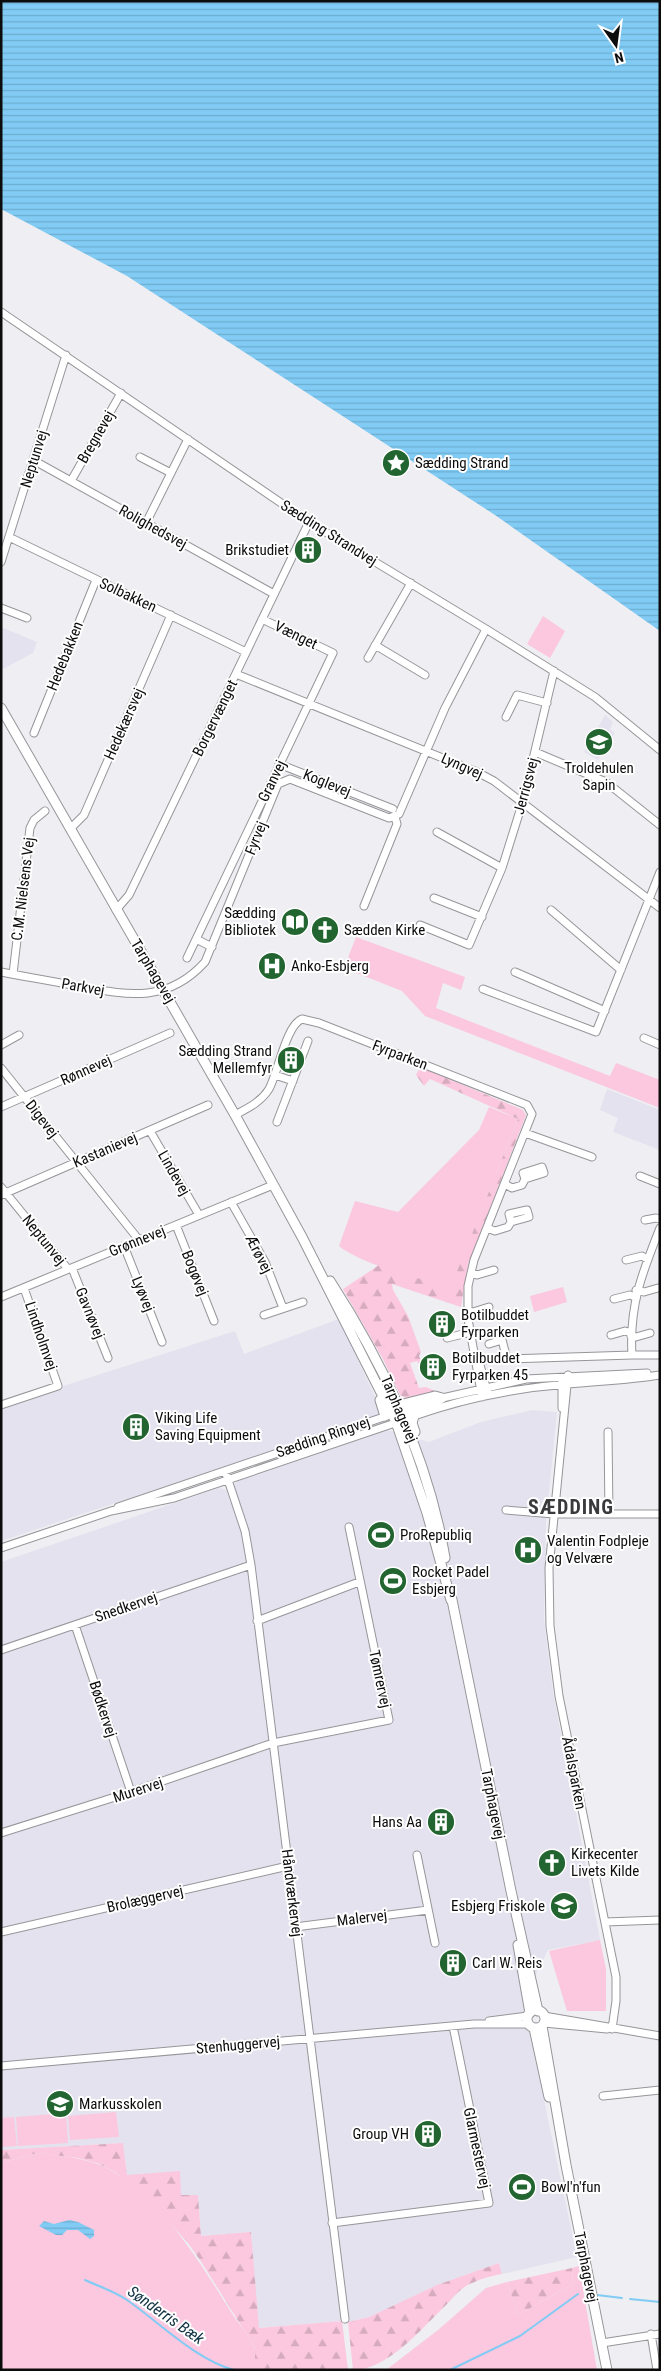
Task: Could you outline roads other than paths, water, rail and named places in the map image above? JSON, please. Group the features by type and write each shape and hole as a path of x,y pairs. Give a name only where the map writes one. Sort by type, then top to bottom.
{"main road":[{"name":"Tarphagevej","path":"1,708 116,910 164,990 302,1236 376,1356 399,1415 452,1600"},
{"name":"Tarphagevej","path":"302,1236 365,1361 367,1372 383,1406 399,1415"},
{"path":"399,1415 435,1396 442,1398"},
{"path":"399,1415 412,1423 428,1472 426,1479"},
{"path":"399,1415 416,1462 426,1479"},
{"name":"Tarphagevej","path":"426,1479 442,1545 607,2370"}],"street":[{"name":"Sædding Strandvej","path":"1,312 309,522 554,670 595,697 660,750"},
{"name":"Neptunvej","path":"1,562 6,541 66,355"},
{"name":"Bregnevej","path":"71,482 121,393"},
{"path":"146,523 188,439"},
{"path":"140,457 171,473"},
{"name":"Rolighedsvej","path":"33,460 274,594"},
{"name":"Borgervænget","path":"116,910 129,895 309,522"},
{"name":"Solbakken","path":"6,541 96,580 246,652"},
{"name":"Hedebakken","path":"34,733 96,580"},
{"path":"368,658 411,583"},
{"path":"1,608 27,618"},
{"name":"Hedekærsvej","path":"70,829 84,816 172,616"},
{"name":"Vænget","path":"262,619 333,653 309,704"},
{"path":"364,906 397,824 394,813 401,811 445,708 486,629"},
{"path":"375,645 425,675"},
{"name":"Jerrigsvej","path":"420,925 469,945 502,868 523,801 554,670"},
{"name":"Lyngvej","path":"236,674 477,772 523,801 660,908"},
{"path":"506,717 518,695 546,702"},
{"name":"Granvej","path":"187,958 309,704"},
{"path":"535,752 606,782 660,825"},
{"name":"Koglevej","path":"279,764 375,802 394,813"},
{"name":"Fyrvej","path":"164,990 193,974 206,962 278,784 290,779 388,818 394,813"},
{"path":"372,812 375,802"},
{"name":"C.M. Nielsens Vej","path":"13,974 30,828 34,820 45,811"},
{"path":"437,832 502,868"},
{"path":"483,989 596,1032 660,872"},
{"path":"434,898 482,917"},
{"path":"551,910 621,970"},
{"path":"196,939 212,947"},
{"name":"Parkvej","path":"1,972 125,995 143,995 164,990"},
{"path":"515,972 605,1011"},
{"name":"Fyrparken","path":"235,1115 262,1098 275,1075 294,1026 299,1021 307,1019 528,1104 532,1114 487,1228 471,1273 467,1295 471,1332 477,1360 480,1365 485,1396"},
{"name":"Rønnevej","path":"1,1107 170,1033"},
{"path":"1,1045 18,1035"},
{"path":"644,1038 660,1045"},
{"path":"277,1122 308,1042"},
{"name":"Digevej","path":"1,1068 139,1240"},
{"path":"275,1075 293,1081"},
{"name":"Kastanievej","path":"3,1192 208,1105"},
{"name":"Lindevej","path":"150,1131 199,1215"},
{"path":"525,1133 592,1157"},
{"path":"640,1176 660,1184"},
{"path":"505,1184 512,1188 522,1185 525,1179"},
{"name":"Grønnevej","path":"1,1297 273,1185"},
{"name":"Neptunvej","path":"3,1192 70,1269"},
{"name":"Ærøvej","path":"231,1202 265,1262 283,1308"},
{"path":"645,1220 660,1219"},
{"path":"487,1228 496,1231 508,1227 511,1222"},
{"name":"Bogøvej","path":"176,1225 214,1321"},
{"path":"632,1355 631,1334 636,1293 647,1259 657,1242 660,1228"},
{"name":"Lyøvej","path":"124,1246 162,1342"},
{"path":"626,1260 642,1256 647,1259"},
{"name":"Gavnøvej","path":"70,1269 108,1358"},
{"path":"471,1273 477,1275 494,1270"},
{"name":"Lindholmvej","path":"1,1405 58,1386 24,1288"},
{"path":"614,1299 658,1288"},
{"path":"264,1315 303,1302"},
{"path":"468,1311 473,1312 490,1307"},
{"path":"611,1335 625,1331 636,1337 650,1332"},
{"path":"447,1338 471,1332"},
{"path":"489,1344 502,1340 507,1359"},
{"path":"477,1360 660,1355"},
{"name":"Sædding Ringvej","path":"442,1398 483,1387 526,1379 565,1375 660,1374"},
{"name":"Sædding Ringvej","path":"111,1511 120,1506 225,1471 399,1415 485,1396 565,1384 624,1380 660,1374"},
{"name":"Ådalsparken","path":"565,1375 564,1418 554,1514 549,1598 555,1670 617,1988 612,2028"},
{"name":"Sædding Ringvej","path":"1,1548 111,1511 166,1500 228,1480 399,1415"},
{"path":"608,1432 609,1514"},
{"name":"Håndværkervej","path":"225,1471 245,1531 251,1564 345,2319"},
{"path":"506,1510 554,1514 660,1514"},
{"name":"Tømrervej","path":"273,1743 389,1720 348,1527"},
{"name":"Snedkervej","path":"1,1650 251,1564"},
{"path":"257,1621 359,1582"},
{"name":"Bødkervej","path":"75,1625 131,1792"},
{"name":"Murervej","path":"1,1833 131,1792 273,1743"},
{"path":"417,1855 435,1943"},
{"name":"Brolæggervej","path":"1,1932 288,1866"},
{"name":"Malervej","path":"296,1927 428,1910"},
{"path":"605,1922 660,1920"},
{"name":"Stenhuggervej","path":"1,2066 536,2020 593,2029 612,2028 660,2036"},
{"name":"Glarmestervej","path":"332,2223 489,2203 453,2026"},
{"path":"603,2096 660,2090"},
{"path":"651,2334 657,2370"},
{"path":"602,2343 660,2334"}],"water":[{"path":"1,1 660,1 660,631 495,515 127,276 1,209"},
{"path":"69,2220 94,2230 94,2236 90,2239 78,2230 67,2230 62,2235 56,2235 39,2226 44,2221 54,2224"}],"waterway":[{"name":"Sønderris Bæk","path":"85,2280 122,2297 178,2340 206,2358 234,2370"},
{"name":"Sønderris Bæk","path":"450,2370 520,2336 578,2294"},
{"name":"Sønderris Bæk","path":"597,2295 622,2298"},
{"name":"Sønderris Bæk","path":"630,2299 660,2302"}],"place":[{"name":"Sædding Strand","path":"396,463"},
{"name":"Brikstudiet","path":"308,550"},
{"name":"Troldehulen Sapin","path":"599,742"},
{"name":"Sædding Bibliotek","path":"295,922"},
{"name":"Sædden Kirke","path":"325,930"},
{"name":"Anko-Esbjerg","path":"272,966"},
{"name":"Sædding Strand Mellemfyr","path":"291,1060"},
{"name":"Botilbuddet Fyrparken","path":"442,1324"},
{"name":"Botilbuddet Fyrparken 45","path":"433,1367"},
{"name":"Viking Life Saving Equipment","path":"136,1427"},
{"name":"ProRepubliq","path":"381,1535"},
{"name":"Valentin Fodpleje og Velvære","path":"528,1550"},
{"name":"Rocket Padel Esbjerg","path":"393,1581"},
{"name":"Hans Aa","path":"441,1822"},
{"name":"Kirkecenter Livets Kilde","path":"552,1863"},
{"name":"Esbjerg Friskole","path":"564,1906"},
{"name":"Carl W. Reis","path":"453,1963"},
{"name":"Markusskolen","path":"60,2104"},
{"name":"Group VH","path":"428,2134"},
{"name":"Bowl'n'fun","path":"522,2187"}],"district":[{"name":"SÆDDING","path":"571,1507"}]}
